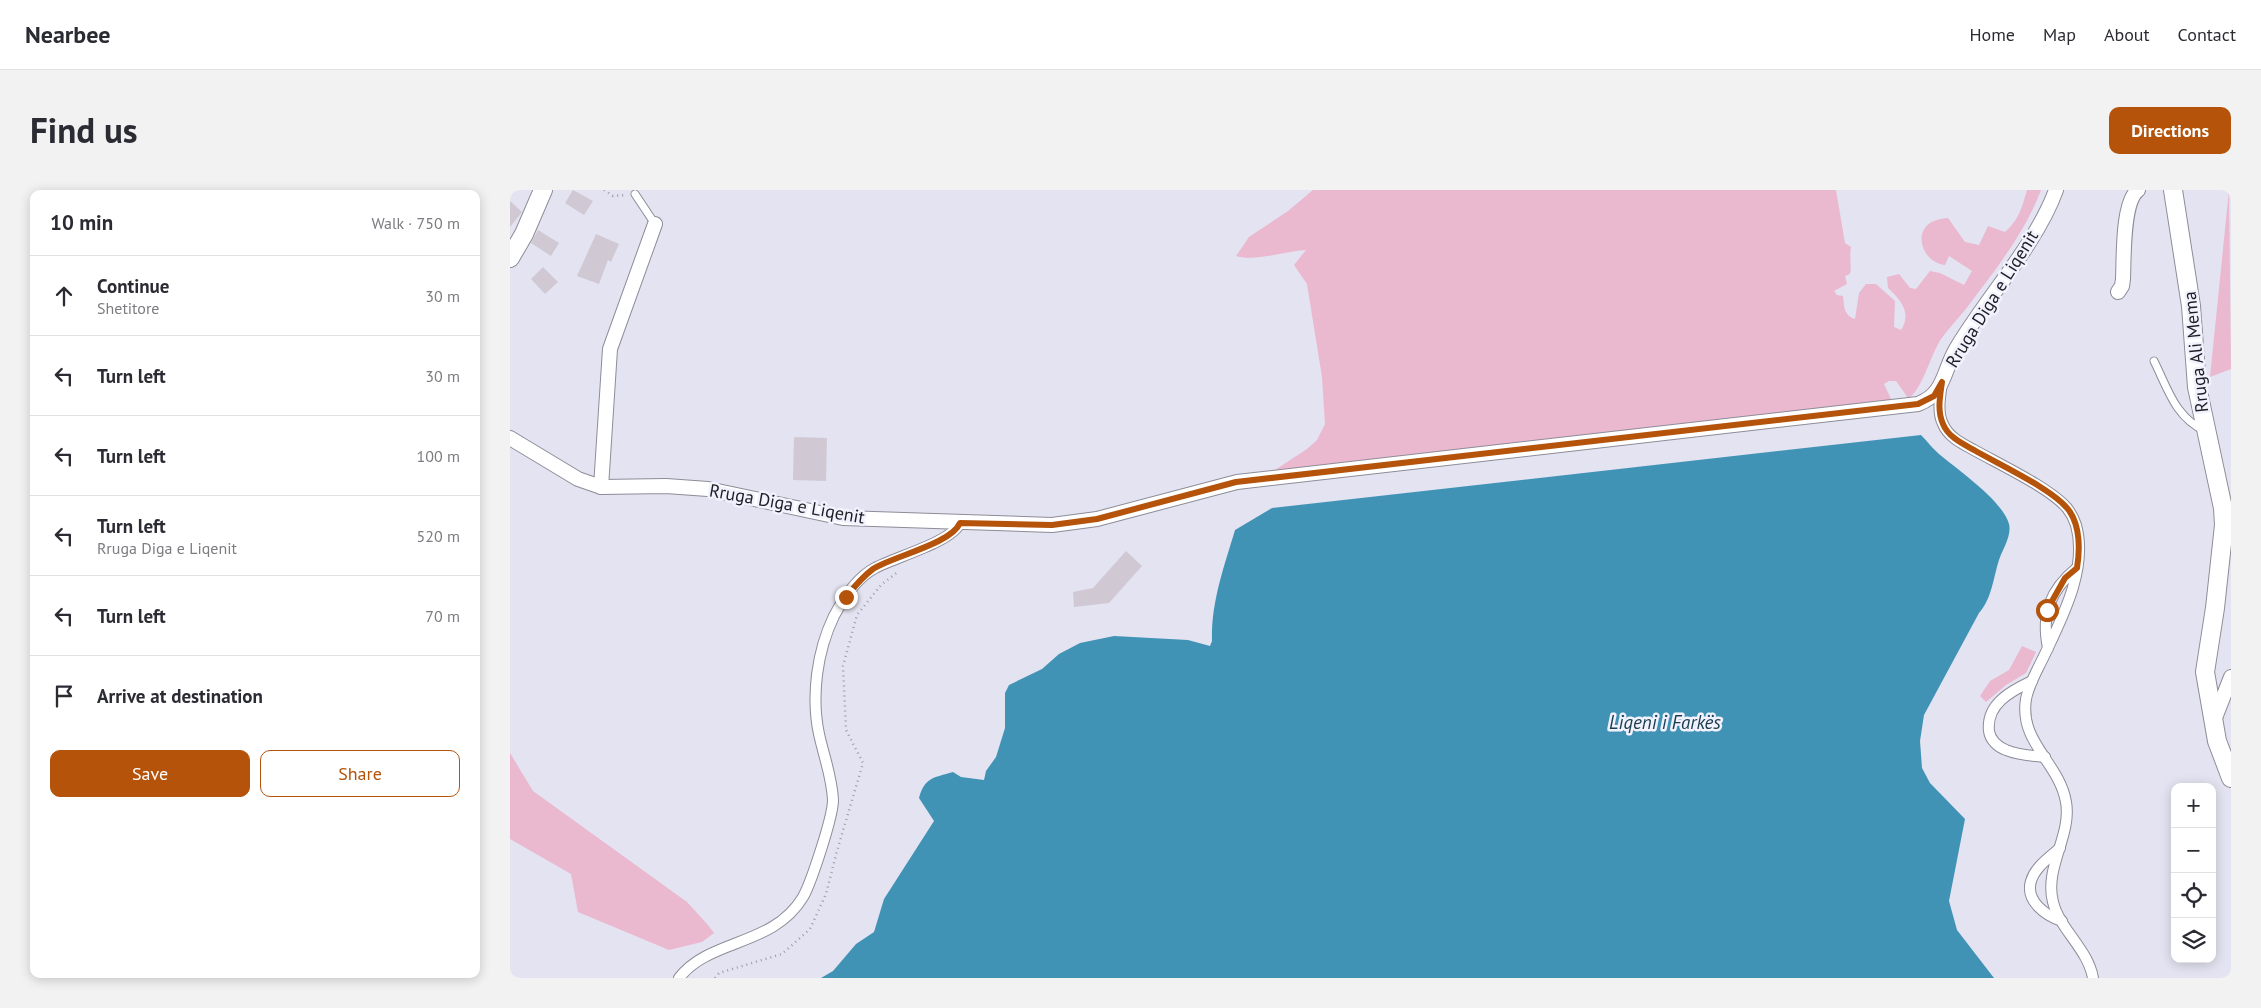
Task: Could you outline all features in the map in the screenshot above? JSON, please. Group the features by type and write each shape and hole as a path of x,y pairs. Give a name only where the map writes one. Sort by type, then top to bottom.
{"street":[{"path":"510,258 524,234 543,190"},
{"name":"Rruga Diga e Liqenit","path":"510,438 578,479 601,487 666,486 708,489 843,518 960,523 1074,523 1097,519 1236,482 1918,404 1934,396 1956,349 2045,216 2056,190"},
{"path":"2118,292 2122,286 2123,279 2127,219 2132,201 2138,190"},
{"name":"Rruga Ali Mema","path":"2173,190 2191,306 2196,387 2223,508 2224,525 2215,608 2205,672 2217,741 2231,778"},
{"path":"601,487 610,349 655,224"},
{"path":"1942,382 1941,416 1943,425 1954,438 2045,491 2067,507 2076,524 2079,538 2077,568 2071,592 2032,681 2024,713 2026,727 2062,784 2067,803 2066,824 2054,871 2052,900 2062,921 2084,954 2093,978"},
{"path":"679,978 685,970 707,955 756,936 780,922 802,898 829,821 833,804 830,769 819,734 816,705 821,652 834,616 846,597 861,579 874,568 957,530 960,523"},
{"path":"2048,648 2044,622 2047,610 2065,578 2077,568"},
{"path":"2213,723 2231,677"},
{"path":"2032,681 2011,692 1997,704 1990,714 1989,735 1996,744 2006,750 2045,757"},
{"path":"2061,847 2036,872 2031,881 2030,891 2035,902 2043,912 2062,921"}],"lane":[{"path":"635,194 655,224"},
{"path":"2154,361 2183,417 2192,425 2206,431"}],"path":[{"path":"604,190 613,196 635,194"}],"shaded area":[{"path":"1313,190 1836,190 1845,243 1851,247 1851,267 1850,274 1845,276 1847,284 1834,291 1837,295 1843,296 1844,307 1847,313 1851,318 1855,319 1859,293 1866,284 1876,284 1895,301 1894,327 1901,330 1905,318 1904,307 1888,288 1887,277 1899,274 1910,288 1916,289 1930,271 1940,273 1964,285 1972,271 1949,256 1945,265 1929,257 1924,250 1922,241 1922,233 1927,226 1935,221 1948,218 1965,242 1979,245 1988,226 2005,232 2014,223 2027,190 2041,190 2027,221 2008,252 1941,339 1922,381 1913,395 1908,398 1896,381 1889,381 1884,384 1891,399 1890,402 1269,474 1307,449 1317,440 1325,424 1322,377 1307,284 1294,265 1306,250 1252,258 1236,256 1249,237 1288,211"},
{"path":"2229,190 2231,369 2210,377"},
{"path":"2022,646 2036,652 2026,673 2006,685 1986,702 1980,696 1990,681 2009,670"},
{"path":"510,753 533,791 687,902 714,933 702,942 669,950 578,912 571,874 510,839"}],"water":[{"name":"Liqeni i Farkës","path":"1921,435 1937,452 1989,496 2005,515 2010,529 1987,601 1924,715 1920,741 1922,768 1930,783 1965,819 1949,901 1957,930 1994,978 821,978 833,971 856,944 874,932 884,899 934,821 919,798 927,782 935,777 953,772 961,777 984,780 986,771 996,757 1005,728 1005,693 1009,685 1042,669 1059,654 1080,643 1114,636 1188,640 1210,646 1216,598 1235,530 1272,508"}],"building":[{"path":"573,190 593,201 584,215 565,203"},
{"path":"510,201 522,212 510,227"},
{"path":"538,230 559,243 551,256 531,243"},
{"path":"596,234 619,244 611,262 608,260 599,284 577,276"},
{"path":"543,267 558,282 545,294 531,279"},
{"path":"794,437 827,438 826,481 793,480"},
{"path":"1126,551 1142,566 1109,603 1074,607 1073,592 1093,588"}],"route":[{"path":"846,597 861,579 874,568 957,530 960,523 1052,525 1074,523 1097,519 1236,482 1918,404 1934,396 1942,382 1939,409 1943,425 1954,438 2045,491 2067,507 2072,514 2079,538 2077,568 2058,587 2047,610"}]}
